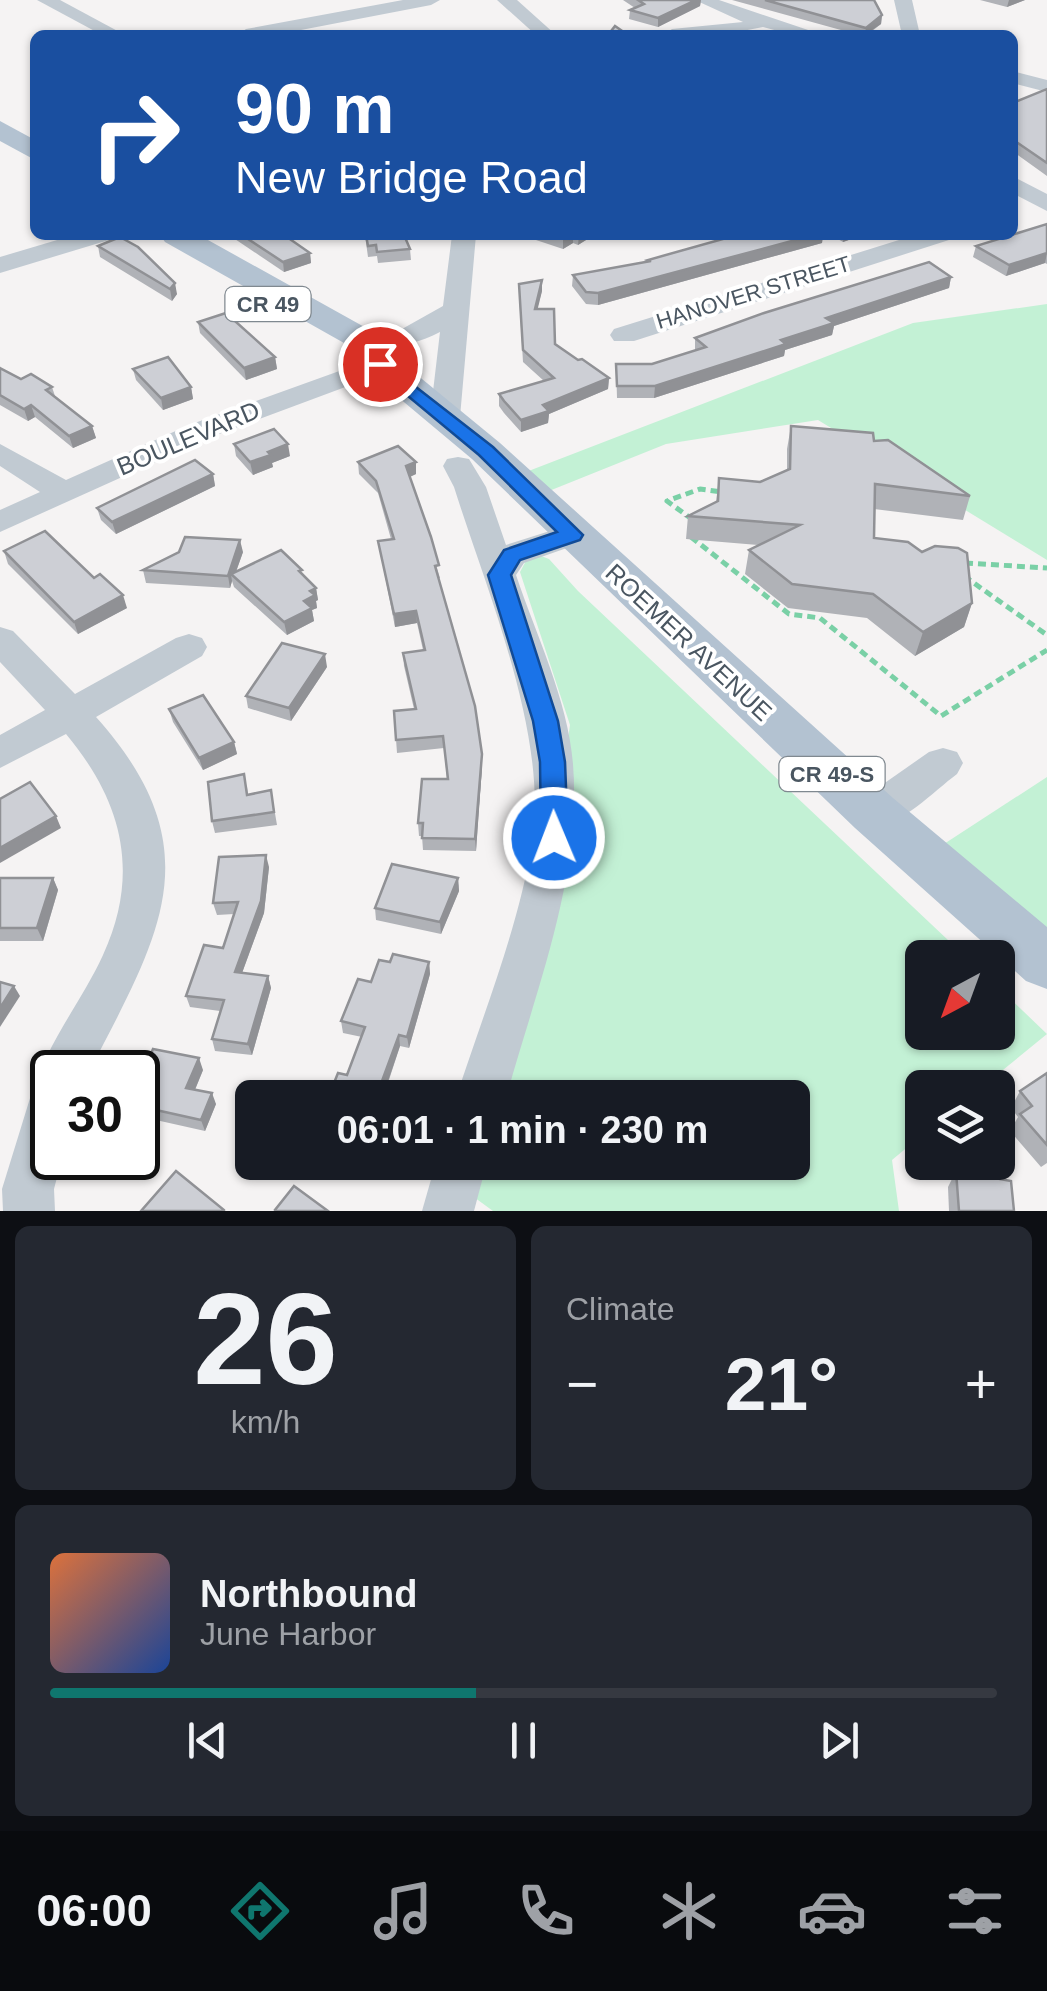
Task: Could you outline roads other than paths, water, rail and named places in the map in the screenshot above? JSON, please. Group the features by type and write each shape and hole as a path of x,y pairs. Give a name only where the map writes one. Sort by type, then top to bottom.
{"main road":[{"name":"CR 49","path":"167,240 351,356 380,364"},
{"name":"CR 49","path":"185,240 356,336 371,348 380,364 445,417"},
{"name":"ROEMER AVENUE","path":"445,417 874,813 1047,964"}],"street":[{"path":"49,0 106,30"},
{"path":"272,30 431,0"},
{"path":"506,0 541,30"},
{"path":"704,0 791,30"},
{"path":"728,30 772,26"},
{"path":"1018,79 1047,86"},
{"path":"1018,190 1044,202"},
{"path":"1018,211 1044,202"},
{"path":"0,266 84,240"},
{"path":"445,417 464,240"},
{"name":"HANOVER STREET","path":"624,335 924,240"},
{"path":"356,336 372,340 407,337 433,328 457,308"},
{"name":"BOULEVARD","path":"0,522 200,431 380,364"},
{"path":"0,452 64,492"},
{"path":"458,466 470,488 500,575 546,721 552,762 554,838 546,879 485,1080"},
{"path":"500,575 512,555 572,535"},
{"path":"0,640 69,714 129,788 144,837 146,874 140,917 127,954 76,1050"},
{"path":"0,753 188,647"},
{"path":"874,813 944,762"},
{"path":"28,1211 30,1180"},
{"path":"448,1211 457,1180"}]}
